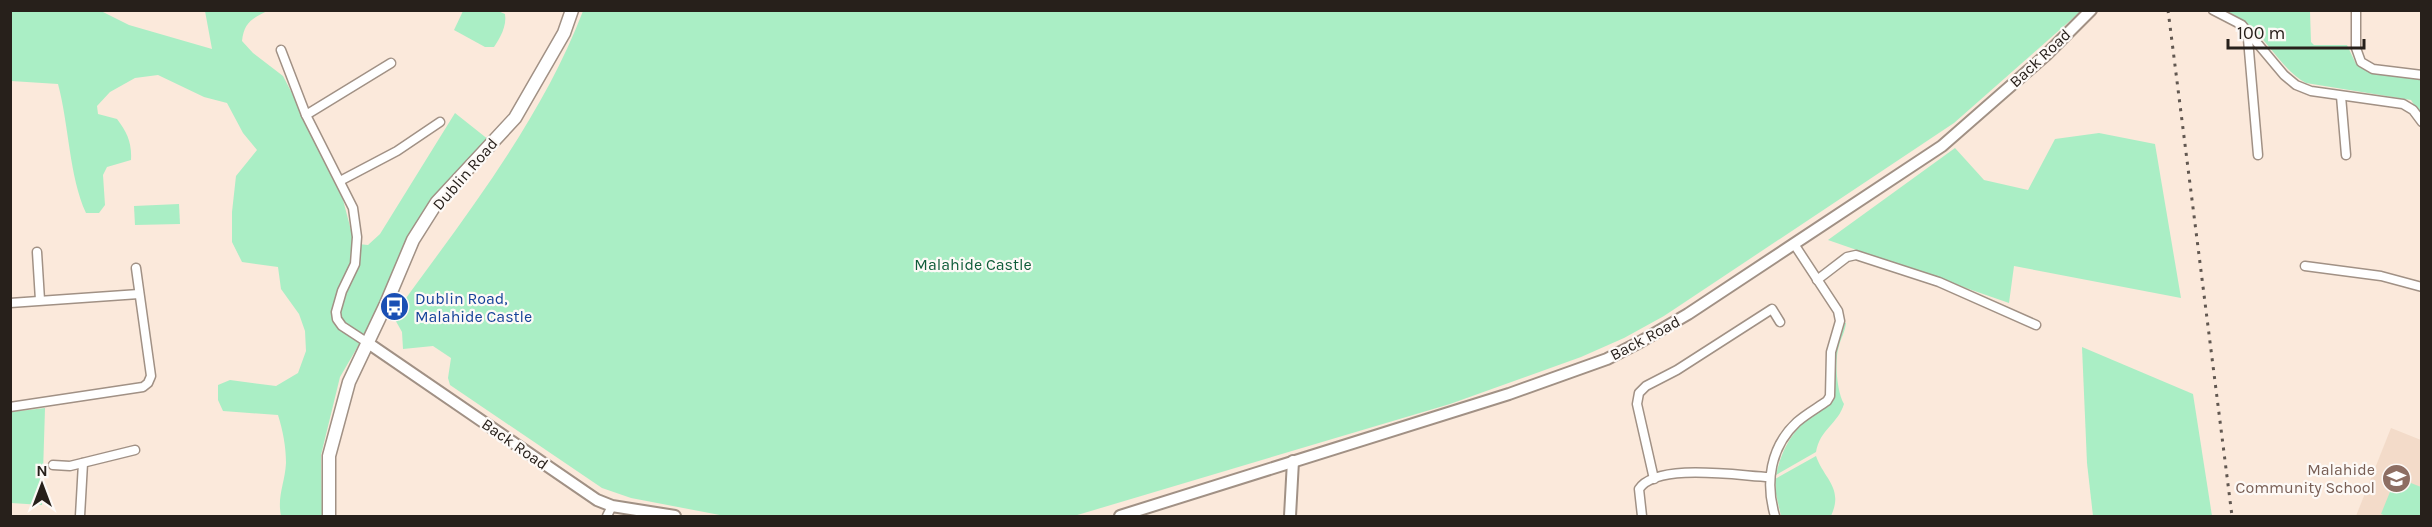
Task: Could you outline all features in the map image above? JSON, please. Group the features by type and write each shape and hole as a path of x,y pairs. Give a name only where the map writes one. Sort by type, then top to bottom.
{"main road":[{"name":"Dublin Road","path":"330,516 329,456 349,382 413,240 437,202 515,118 564,33 572,10"}],"street":[{"name":"Back Road","path":"1120,516 1509,394 1607,359 1688,314 1942,146 2046,55 2091,10"},
{"path":"2213,10 2242,25 2284,75 2296,85 2311,91 2403,104 2413,110 2421,122"},
{"path":"2356,10 2356,48 2361,62 2373,69 2421,75"},
{"path":"2250,34 2248,39 2258,154"},
{"path":"281,50 306,115 353,208 357,237 355,264 336,312 337,320 342,326 368,343"},
{"path":"306,115 391,63"},
{"path":"2341,96 2346,155"},
{"path":"340,181 397,151 440,122"},
{"path":"1775,516 1769,477 1776,453 1785,437 1803,417 1827,401 1831,392 1831,352 1838,334 1840,316 1794,244"},
{"path":"37,252 40,300"},
{"path":"1817,280 1847,257 1856,255 1939,282 2036,325"},
{"path":"2305,266 2381,276 2421,287"},
{"path":"10,407 68,400 145,385 151,376 135,268"},
{"path":"10,303 139,294"},
{"path":"1654,479 1637,404 1639,393 1646,386 1677,370 1772,309 1780,322"},
{"name":"Back Road","path":"368,343 610,511 675,516"},
{"path":"53,465 83,464 100,457 135,450"},
{"path":"1290,516 1293,461"},
{"path":"80,516 83,464"},
{"path":"1642,516 1640,489 1647,481 1691,471 1769,477"}],"shaded area":[{"name":"Malahide Community School","path":"2391,428 2421,440 2421,516 2356,516"}],"green space":[{"name":"Malahide Castle","path":"583,10 2081,11 1954,123 1664,316 1624,338 1581,357 1450,404 1074,516 725,516 631,498 602,488 450,385 448,378 451,358 433,346 403,349 402,332 393,316 473,206 522,131 545,92"},
{"path":"11,11 101,11 129,25 212,49 205,11 267,11 249,22 244,30 242,41 253,53 283,76 322,151 342,196 352,234 358,244 368,245 380,234 455,113 489,140 430,201 368,329 340,377 321,455 322,516 281,516 280,502 286,457 278,415 223,411 218,400 218,385 230,380 276,386 298,373 306,351 305,331 299,314 281,289 278,267 242,262 232,242 232,212 236,176 257,150 243,133 227,103 204,97 158,75 135,78 110,92 97,106 98,114 117,119 124,128 130,143 131,160 107,167 103,175 105,205 99,213 86,213 76,183 58,84 11,81"},
{"path":"463,11 498,11 505,14 501,36 494,47 485,47 454,30"},
{"path":"2221,11 2310,11 2311,42 2314,45 2347,45 2356,64 2367,71 2421,80 2421,116 2411,100 2306,83 2282,63 2262,38 2246,23"},
{"path":"2099,133 2155,144 2181,298 2014,266 2009,303 1828,240 1955,148 1984,180 2028,190 2055,139"},
{"path":"179,204 180,224 135,225 134,206"},
{"path":"1845,323 1837,352 1838,385 1844,404 1841,411 1821,438 1816,452 1776,475 1784,449 1790,439 1804,422 1834,397 1835,351"},
{"path":"2082,347 2193,394 2212,516 2093,516 2087,463"},
{"path":"45,408 42,505 11,503 11,412"},
{"path":"1816,456 1834,491 1835,498 1831,516 1781,516 1775,479"},
{"path":"2396,477 2421,487 2421,516 2381,514"}],"railway":[{"path":"2168,10 2232,516"}],"place":[{"name":"Dublin Road, Malahide Castle","path":"394,307"},
{"name":"Malahide Community School","path":"2396,478"}]}
